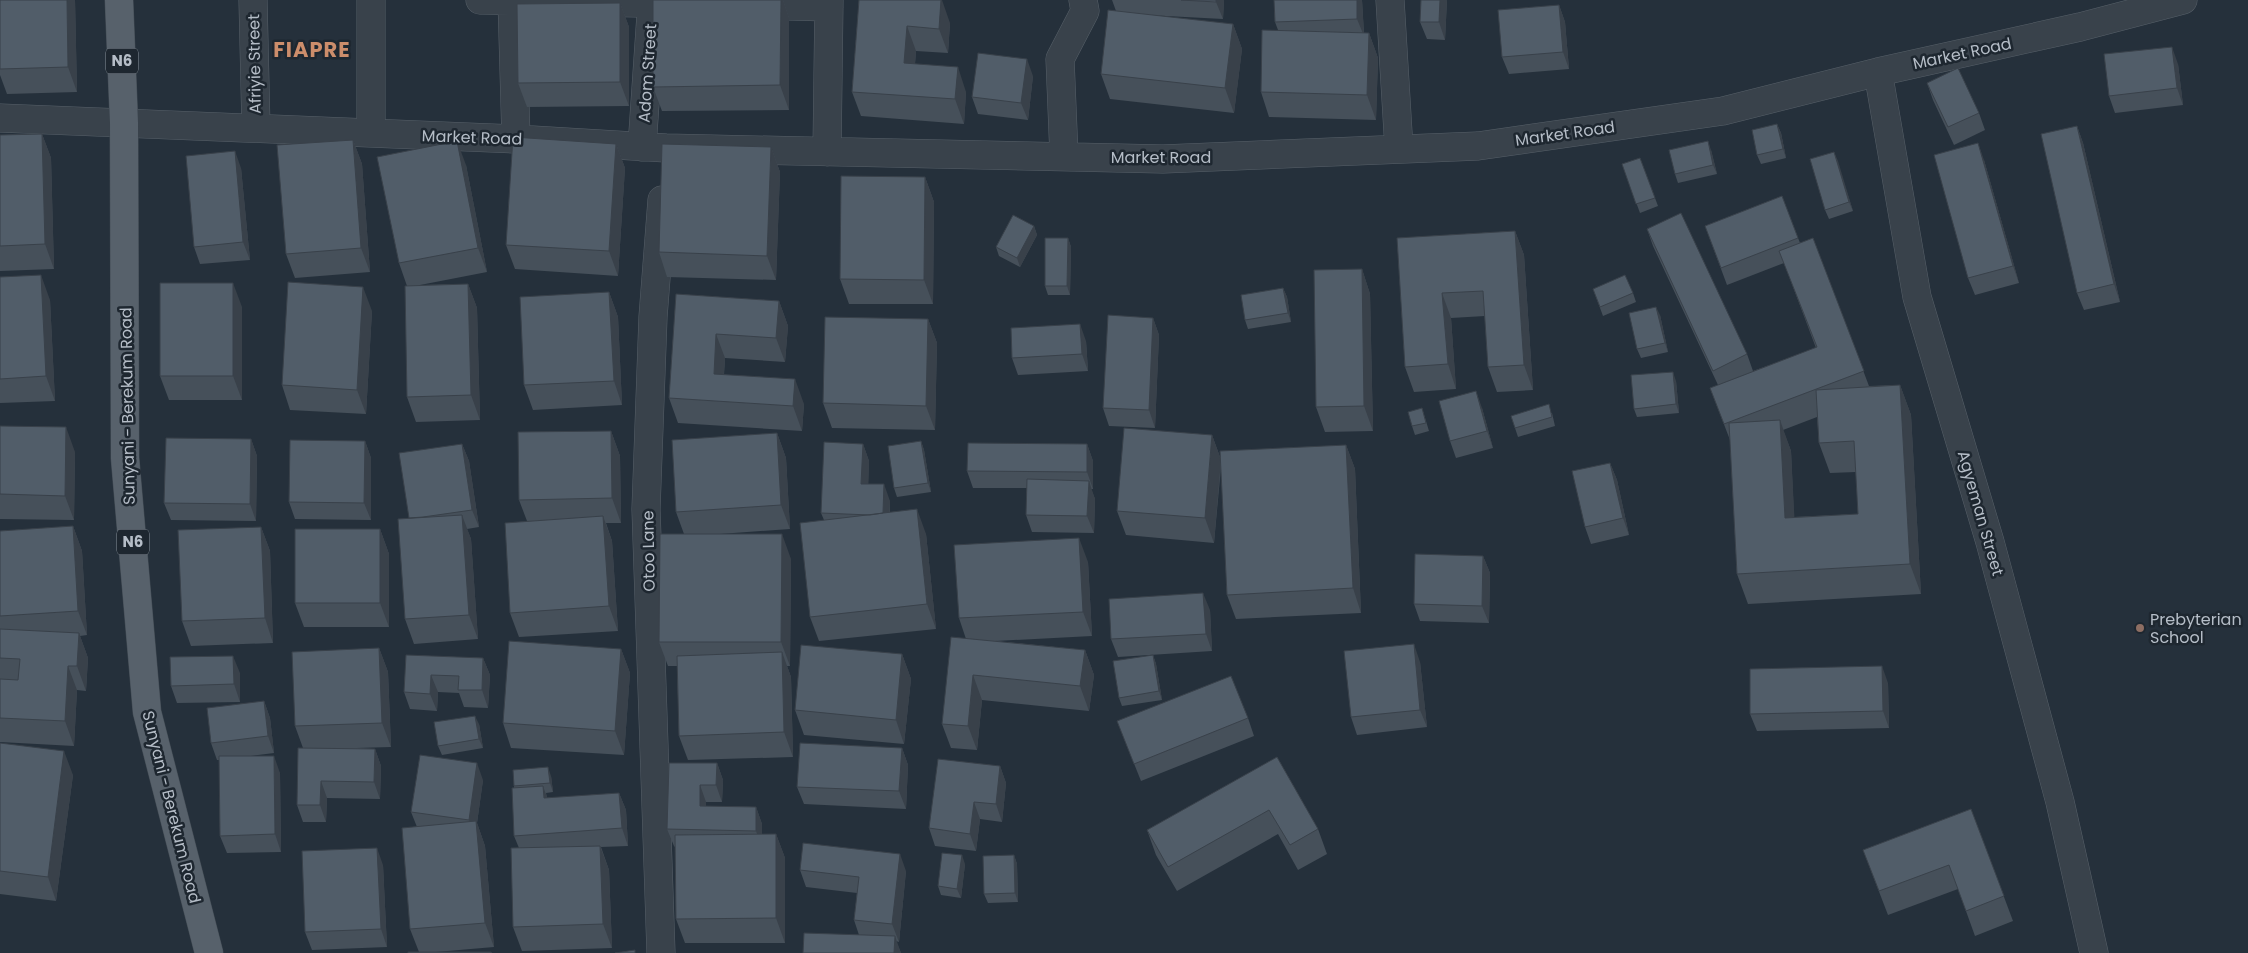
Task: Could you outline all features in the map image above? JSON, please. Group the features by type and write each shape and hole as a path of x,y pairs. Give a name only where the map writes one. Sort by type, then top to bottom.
{"main road":[{"name":"Sunyani - Berekum Road","path":"119,0 124,123 125,458 147,712 209,953"}],"street":[{"name":"Afriyie Street","path":"253,0 256,128"},
{"path":"371,0 371,133"},
{"path":"480,0 652,2 716,5 829,4 827,152"},
{"path":"512,0 516,139"},
{"path":"1064,156 1060,59 1085,11 1083,0"},
{"path":"1390,0 1399,149"},
{"name":"Market Road","path":"0,118 516,139 659,160 827,152 1163,159 1478,146 1723,111 1878,72 2080,27 2184,0"},
{"name":"Adom Street","path":"652,2 659,160"},
{"name":"Agyeman Street","path":"1878,72 1917,297 2001,581 2060,802 2094,953"},
{"name":"Otoo Lane","path":"659,160 646,508 661,953"}],"building":[{"path":"0,0 67,0 68,67 0,69"},
{"path":"653,0 781,0 780,85 653,87"},
{"path":"859,0 941,0 939,29 907,26 904,63 958,67 955,99 852,92"},
{"path":"1181,0 1216,0 1216,2"},
{"path":"1274,0 1357,0 1357,19 1275,22"},
{"path":"1421,0 1440,0 1439,22 1420,22"},
{"path":"620,3 620,82 518,83 517,4"},
{"path":"1559,5 1563,52 1502,57 1498,10"},
{"path":"1108,10 1233,24 1225,88 1101,74"},
{"path":"1262,30 1369,33 1367,95 1261,92"},
{"path":"2172,47 2177,88 2109,96 2104,54"},
{"path":"978,53 1027,59 1021,103 972,97"},
{"path":"1958,68 1979,113 1948,127 1927,83"},
{"path":"1777,124 1783,149 1757,155 1752,130"},
{"path":"2077,126 2114,284 2077,293 2041,134"},
{"path":"42,134 45,244 0,246 0,135"},
{"path":"513,137 616,144 609,251 506,245"},
{"path":"353,140 361,248 286,254 277,145"},
{"path":"457,141 478,248 399,263 377,157"},
{"path":"1708,141 1713,165 1675,174 1669,150"},
{"path":"1978,143 2013,266 1968,278 1934,155"},
{"path":"662,144 771,147 767,256 659,252"},
{"path":"235,151 243,242 194,247 186,156"},
{"path":"1834,152 1849,202 1825,210 1810,159"},
{"path":"1640,158 1655,198 1636,204 1622,164"},
{"path":"841,176 925,177 924,280 840,279"},
{"path":"1782,196 1798,238 1721,268 1705,226"},
{"path":"1681,213 1747,354 1713,371 1647,229"},
{"path":"1013,215 1034,226 1017,258 996,247"},
{"path":"1515,231 1524,365 1488,367 1483,291 1442,293 1448,364 1405,367 1397,238"},
{"path":"1045,238 1068,238 1067,286 1045,286"},
{"path":"1813,238 1864,371 1724,424 1710,388 1817,347 1779,251"},
{"path":"1362,269 1364,406 1316,407 1314,270"},
{"path":"41,275 46,376 0,379 0,277"},
{"path":"1625,275 1633,293 1600,307 1593,289"},
{"path":"288,282 363,287 357,390 282,385"},
{"path":"160,283 233,283 233,376 160,376"},
{"path":"468,284 471,395 407,397 405,286"},
{"path":"1283,288 1288,313 1245,320 1241,295"},
{"path":"609,292 614,381 524,385 520,297"},
{"path":"676,294 779,301 776,338 716,334 714,374 795,379 793,406 669,398"},
{"path":"1656,307 1665,343 1637,349 1629,313"},
{"path":"1108,315 1153,318 1149,410 1103,408"},
{"path":"825,317 928,319 926,406 823,403"},
{"path":"1080,324 1082,354 1012,358 1011,328"},
{"path":"1673,372 1676,404 1634,409 1631,375"},
{"path":"1900,385 1910,564 1737,574 1729,423 1780,420 1785,518 1858,514 1854,441 1819,443 1816,390"},
{"path":"1476,391 1487,431 1450,441 1439,401"},
{"path":"1549,404 1552,417 1515,428 1511,416"},
{"path":"1422,408 1426,423 1412,426 1408,412"},
{"path":"0,426 66,427 65,496 0,494"},
{"path":"1124,428 1212,435 1205,518 1117,511"},
{"path":"611,431 612,498 519,500 518,432"},
{"path":"777,433 781,505 676,512 672,440"},
{"path":"166,438 251,439 250,504 164,503"},
{"path":"290,440 365,441 364,503 289,502"},
{"path":"921,441 928,483 894,488 888,446"},
{"path":"824,442 863,444 861,484 884,484 883,513 870,515 821,513"},
{"path":"968,443 1087,444 1087,472 967,471"},
{"path":"462,444 472,510 409,518 399,453"},
{"path":"1346,445 1353,588 1227,595 1220,451"},
{"path":"1610,463 1623,518 1585,527 1572,471"},
{"path":"1027,479 1089,481 1087,516 1026,515"},
{"path":"917,509 927,604 810,617 800,523"},
{"path":"462,515 469,615 405,619 398,519"},
{"path":"603,516 609,606 510,613 505,523"},
{"path":"73,526 78,611 0,616 0,531"},
{"path":"261,527 265,618 182,621 178,530"},
{"path":"295,529 380,529 380,603 295,603"},
{"path":"660,534 782,534 781,642 659,642"},
{"path":"1079,538 1083,612 959,618 954,545"},
{"path":"1415,554 1483,556 1482,606 1414,604"},
{"path":"1203,593 1206,634 1111,639 1109,599"},
{"path":"0,629 79,633 77,666 68,666 65,721 0,718 0,679 18,680 20,659 0,658"},
{"path":"951,637 1085,650 1080,686 973,675 968,726 942,724"},
{"path":"509,641 621,649 615,731 503,723"},
{"path":"1414,644 1420,710 1351,717 1344,651"},
{"path":"801,645 902,654 896,720 795,710"},
{"path":"379,648 382,723 295,726 292,652"},
{"path":"782,652 784,732 679,736 677,656"},
{"path":"406,655 483,658 482,690 458,690 459,676 431,675 430,694 404,692"},
{"path":"1153,655 1159,691 1119,698 1113,661"},
{"path":"233,656 234,684 171,686 170,657"},
{"path":"1882,666 1883,711 1750,714 1750,669"},
{"path":"1231,676 1248,718 1134,764 1117,721"},
{"path":"264,701 268,736 211,743 207,708"},
{"path":"475,716 479,739 438,746 434,722"},
{"path":"0,743 64,751 48,877 0,871"},
{"path":"800,743 902,748 899,791 797,787"},
{"path":"298,748 375,749 374,782 321,781 320,805 297,805"},
{"path":"420,755 477,763 469,820 411,812"},
{"path":"219,756 274,756 275,834 220,836"},
{"path":"1277,757 1318,829 1290,845 1269,810 1168,867 1147,830"},
{"path":"938,759 1000,766 996,804 974,802 970,834 929,828"},
{"path":"669,763 717,763 716,785 700,785 700,806 756,807 756,831 667,829"},
{"path":"548,767 550,783 514,786 513,770"},
{"path":"543,786 544,798 619,793 622,828 514,836 512,788"},
{"path":"1971,809 2004,896 1966,911 1949,865 1879,891 1863,850"},
{"path":"476,821 485,923 410,929 402,828"},
{"path":"776,834 776,918 676,919 675,835"},
{"path":"803,843 900,854 892,924 854,920 859,877 800,870"},
{"path":"600,846 603,924 513,927 511,848"},
{"path":"377,848 381,929 305,932 302,851"},
{"path":"942,853 962,855 957,889 938,886"},
{"path":"1014,855 1015,893 984,894 983,856"},
{"path":"804,933 895,936 894,953 803,953"},
{"path":"635,950 635,953 615,953"},
{"path":"491,952 491,953 408,953"}],"place":[{"name":"Prebyterian School","path":"2140,628"}],"district":[{"name":"FIAPRE","path":"312,50"}]}
